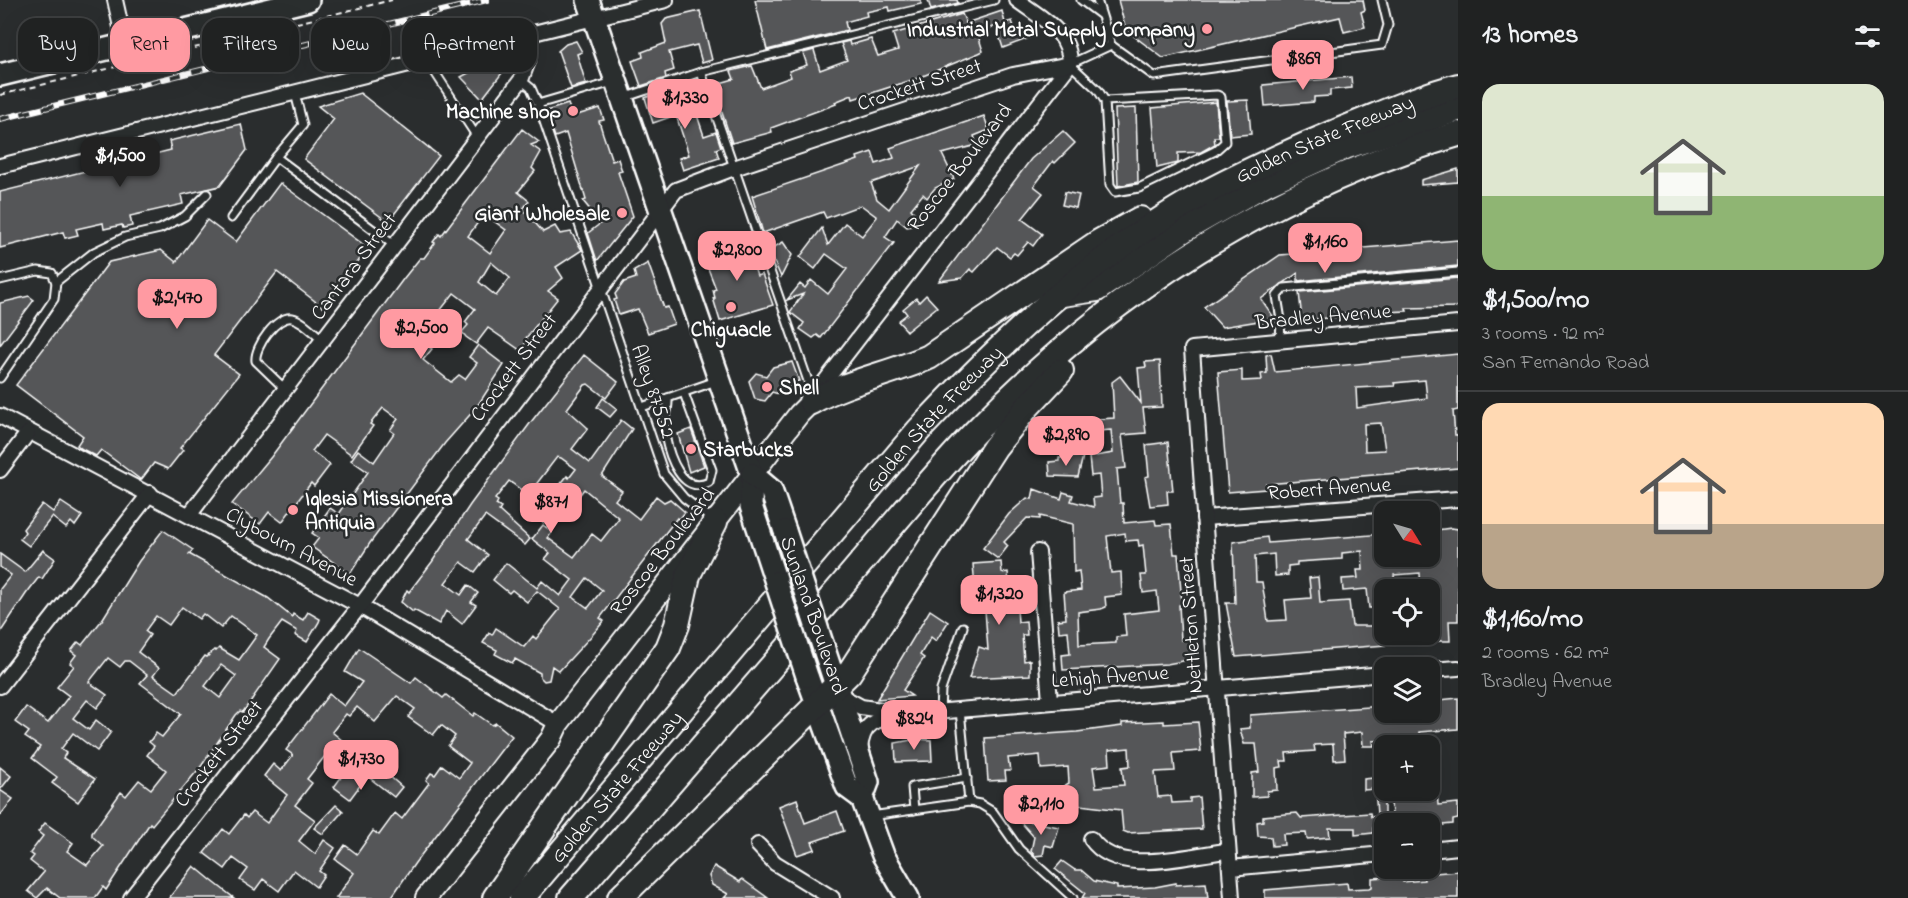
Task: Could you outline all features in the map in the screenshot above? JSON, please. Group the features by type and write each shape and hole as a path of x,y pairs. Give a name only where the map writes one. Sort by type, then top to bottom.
{"highway":[{"name":"Golden State Freeway","path":"522,898 918,431 966,380 1060,294 1145,231 1206,193 1294,149 1385,112 1458,86"},
{"path":"1060,294 1097,289 1185,229 1266,183 1345,147 1458,109"},
{"path":"620,898 818,705 839,690 995,447 1028,406 1152,279 1179,243 1271,192 1356,153 1458,119"},
{"name":"Golden State Freeway","path":"571,898 975,432 1061,350 1152,279 1237,226 1317,185 1412,147 1458,134"},
{"path":"814,396 900,370 929,357 1099,242 1141,219 1206,193"},
{"path":"495,898 662,658 677,625 688,575 715,522"},
{"path":"551,898 691,736 723,723"},
{"path":"538,898 598,830 602,806"}],"main road":[{"path":"190,29 308,0"},
{"name":"Sunland Boulevard","path":"591,8 752,474 751,506 807,676 847,787 866,807 883,855 902,896"},
{"path":"0,75 110,49"},
{"name":"Roscoe Boulevard","path":"426,898 551,739 558,724 814,396"},
{"name":"Sunland Boulevard","path":"752,474 771,490 860,751 868,782 866,807"}],"street":[{"path":"115,0 119,18"},
{"path":"537,30 591,8 666,0"},
{"path":"1017,0 1060,33 1070,47 1070,64"},
{"name":"Crockett Street","path":"131,898 360,606 600,287 676,190 734,168 1013,75 1070,64"},
{"name":"Roscoe Boulevard","path":"814,396 1070,64"},
{"path":"0,166 402,66"},
{"name":"Cantara Street","path":"190,514 521,80 524,72"},
{"name":"Bradley Avenue","path":"1192,350 1458,324"},
{"name":"Nettleton Street","path":"1192,350 1232,898"},
{"name":"Clybourn Avenue","path":"0,416 28,433 190,514 360,606 558,724"},
{"path":"0,470 28,433"},
{"path":"0,686 150,493"},
{"name":"Robert Avenue","path":"1204,518 1458,499"},
{"path":"1038,552 1050,701"},
{"path":"1440,669 1458,668"},
{"name":"Lehigh Avenue","path":"860,751 861,738 867,726 876,720 911,714 1374,675"},
{"name":"Lehigh Avenue","path":"839,690 861,707 911,714"},
{"path":"1090,838 1098,849 1110,857 1137,862 1227,851"},
{"path":"758,845 775,863 832,898"},
{"path":"1440,849 1458,847"},
{"path":"1230,868 1374,855"}],"lane":[{"path":"537,104 701,72 994,0"},
{"path":"1082,0 1101,15"},
{"path":"1097,0 1111,45 1154,76 1382,45 1388,25 1382,0"},
{"path":"1105,101 1217,95 1221,97 1225,142 1215,152 1139,188 1114,192 1110,185 1105,101 1098,90 1070,64 1111,45"},
{"path":"435,72 477,137"},
{"path":"701,72 814,396"},
{"name":"Alley 87552","path":"521,80 531,88 537,104 666,477 684,498 715,522"},
{"path":"231,218 303,125 295,93"},
{"path":"276,157 395,246"},
{"path":"56,282 94,252 125,237 160,229 185,216 207,194"},
{"path":"0,280 38,271 52,273 56,282 54,299 0,378"},
{"path":"1280,341 1281,320 1277,296 1284,288 1458,272"},
{"path":"285,389 259,366 255,355 260,345 281,320 290,317 323,340"},
{"path":"642,406 719,380"},
{"path":"668,398 665,436 677,468 684,479 692,485 703,485 712,477 712,470 684,393"},
{"path":"940,712 941,690 963,627"},
{"path":"960,710 969,802"},
{"path":"914,810 912,787 967,778"},
{"path":"866,807 914,810 969,802 980,804 993,812 1019,849 1073,898"}],"path":[{"path":"0,95 392,0"}],"building":[{"path":"755,0 921,0 921,4 890,11 889,7 866,12 867,16 845,22 847,30 767,50"},
{"path":"928,0 957,0 958,3 931,10"},
{"name":"Industrial Metal Supply Company","path":"1118,0 1363,0 1365,10 1361,12 1365,27 1344,32 1340,17 1163,58 1126,30"},
{"path":"700,11 712,60 702,63 697,45 669,52 674,70 665,73 666,78 641,86 632,61 643,57 642,52 666,43 662,24 666,19"},
{"path":"1002,11 1005,23 1012,21 1015,30 1024,27 1029,38 1003,48 996,26 977,32 983,51 979,53 918,78 853,99 852,95 835,102 836,104 771,128 772,132 732,143 713,85 734,79 731,71 752,66 761,88 791,77 789,71 807,65 803,53 814,50 820,70 847,60 841,43 849,41 850,45 871,39 878,56 898,50 893,34 962,14 966,23"},
{"path":"576,41 582,52 577,54 586,84 571,88 558,51 566,44"},
{"path":"470,72 502,73 482,99 461,77"},
{"path":"1351,77 1352,88 1330,90 1330,96 1314,97 1314,102 1265,106 1263,85"},
{"path":"670,88 679,114 695,109 704,136 716,132 721,147 716,149 719,158 683,170 679,158 689,155 676,115 653,123 645,98"},
{"path":"360,93 439,156 388,222 304,159 334,119 318,106"},
{"path":"1248,100 1251,134 1230,136 1227,101"},
{"path":"1216,102 1219,137 1214,137 1215,144 1201,152 1178,153 1178,163 1157,168 1152,108"},
{"path":"568,104 571,112 575,110 577,115 600,108 604,120 599,121 612,161 618,159 622,171 618,172 633,216 597,261 588,233 601,223 583,201 586,200 566,133 555,137 546,111"},
{"path":"1136,108 1138,182 1118,186 1115,109"},
{"path":"984,116 989,130 974,136 977,145 942,154 954,179 935,188 927,198 923,194 911,209 918,217 911,226 907,227 897,219 885,237 894,243 821,338 817,335 813,338 800,329 804,323 790,312 803,294 787,300 800,284 805,288 811,280 828,294 847,269 826,254 815,269 800,257 822,228 828,245 845,223 862,236 877,217 861,205 826,218 823,212 763,233 752,196 858,160 857,157 872,152 876,164 894,158 890,148","holes":["920,166 889,209 877,199 871,183"]},
{"path":"241,124 247,150 220,186 181,195 183,204 130,216 132,226 123,228 122,225 104,229 103,223 76,229 78,235 65,238 63,232 0,248 0,192 171,150 169,141"},
{"path":"522,129 539,142 531,145 541,152 532,168 535,171 518,192 529,201 523,209 543,232 555,226 560,234 571,232 582,250 556,267 563,278 548,291 558,298 526,338 528,340 520,350 488,328 476,344 466,337 462,332 468,325 465,322 475,309 454,293 436,316 442,320 424,343 432,349 423,360 451,382 459,375 465,379 477,363 469,357 478,345 504,365 476,408 445,443 370,543 350,574 312,547 319,538 312,533 330,508 339,514 368,472 351,460 358,450 374,462 394,433 390,430 398,419 383,408 370,424 373,426 352,455 324,435 312,451 330,465 314,486 311,483 282,522 269,512 260,524 232,504 271,457 404,278 420,258 424,258 439,234 441,236","holes":["484,214 506,230 490,253 468,236","491,262 510,278 496,296 479,282"]},
{"path":"1063,131 1075,143 1055,163 1053,161 1034,186 1043,193 1022,219 1042,234 1033,246 1028,242 1017,255 1014,253 1010,257 997,247 974,272 970,269 962,278 939,281 1031,159"},
{"path":"1458,169 1458,182 1421,185 1421,180"},
{"path":"280,183 368,248 324,308 277,272 214,355 239,374 180,448 183,450 168,469 154,463 141,480 101,450 96,456 82,449 77,445 83,436 16,385 109,262 161,250 176,262 207,220 236,242"},
{"path":"1065,192 1079,195 1076,208 1062,205"},
{"path":"1458,240 1458,266 1298,281 1298,273 1261,299 1273,316 1259,326 1259,321 1222,327 1204,307 1280,255"},
{"path":"750,241 755,255 750,256 757,276 762,274 773,305 720,321 713,298 715,298 713,290 716,289 704,258"},
{"path":"783,242 792,255 781,277 769,250"},
{"path":"648,263 664,308 668,307 674,324 648,333 638,309 619,315 614,300 617,299 615,294 624,282 636,278 634,271"},
{"path":"1458,278 1458,307 1406,308 1407,311 1341,314 1341,317 1302,320 1299,292"},
{"path":"926,295 937,307 907,331 898,321 907,314 903,309 916,298 919,302"},
{"path":"29,296 34,300 0,345 0,303"},
{"path":"1271,354 1275,372 1458,354 1458,410 1453,411 1455,435 1458,435 1458,468 1266,484 1266,489 1228,492 1218,372 1242,370 1242,381 1262,380 1261,374 1267,373 1266,355","holes":["1425,380 1427,398 1357,408 1356,388 1395,386 1394,383","1381,423 1385,450 1365,451 1364,424"]},
{"path":"584,355 618,382 606,398 588,384 585,385 567,409 588,428 572,449 590,463 621,420 632,429 602,476 622,491 615,500 639,519 656,496 664,502 670,499 685,512 679,520 677,518 600,618 604,621 559,671 552,666 549,680 544,681 540,673 515,659 512,663 495,654 497,650 483,643 489,633 492,635 496,628 524,647 533,636 536,639 560,609 537,591 527,602 512,590 509,593 493,580 506,563 537,588 542,581 560,596 572,580 545,559 550,553 532,539 543,525 552,532 548,538 574,557 592,534 601,541 619,518 584,489 569,509 559,501 544,523 524,508 531,492 546,503 567,476 569,478 576,469 561,458 557,457 528,495 509,481 495,499 498,501 496,505 501,508 499,511 530,539 525,545 485,516 468,539 488,555 475,572 461,562 445,583 461,595 468,585 478,593 471,602 476,605 462,624 446,611 439,624 414,610 413,612 401,602 407,590 409,592 432,562 470,505","holes":["587,578 602,590 588,608 573,597"]},
{"path":"1160,361 1162,407 1143,408 1146,433 1122,435 1126,468 1117,469 1120,503 1123,503 1124,523 1155,520 1156,525 1171,524 1174,554 1178,554 1182,604 1179,605 1181,640 1189,640 1190,647 1193,647 1194,659 1167,664 1063,670 1062,655 1070,654 1068,631 1059,632 1058,620 1066,619 1064,592 1081,590 1079,571 1074,572 1073,524 1040,516 1040,519 1027,518 1004,542 1008,546 998,559 983,548 1009,514 1027,498 1032,499 1034,489 1061,499 1063,492 1073,495 1071,501 1094,507 1093,498 1101,497 1099,475 1091,476 1089,457 1113,453 1111,430 1087,432 1087,429 1068,427 1068,421 1114,418 1112,382 1120,376 1141,403 1138,368 1146,367 1145,362","holes":["1125,533 1126,541 1138,540 1139,546 1143,545 1146,575 1141,575 1143,593 1157,591 1159,610 1124,614 1126,636 1116,637 1116,643 1079,645 1078,612 1101,609 1106,607 1105,597 1122,595 1121,572 1111,573 1107,536"]},
{"path":"792,362 799,381 792,383 782,395 772,392 765,401 755,399 749,381 756,373 766,376 773,367"},
{"path":"603,398 617,409 610,417 597,407"},
{"name":"Starbucks","path":"691,429 704,466 689,472 678,434"},
{"path":"1168,442 1173,491 1167,491 1168,504 1150,506 1145,477 1149,476 1146,445"},
{"path":"1083,456 1078,477 1050,476 1049,462 1059,461 1059,458"},
{"path":"61,502 82,516 75,526 71,522 66,528 52,517 29,546 20,539 25,532 23,529 42,504 53,512"},
{"path":"1458,529 1458,621 1449,621 1450,641 1440,641 1440,579 1420,579 1420,573 1394,575 1394,579 1374,579 1374,608 1369,608 1367,589 1343,591 1342,579 1358,578 1357,570 1363,570 1362,551 1342,553 1342,559 1297,562 1297,565 1288,566 1288,575 1275,576 1274,554 1255,556 1256,582 1262,582 1268,621 1287,620 1285,600 1311,598 1309,578 1318,577 1320,603 1349,601 1352,626 1374,626 1374,645 1386,645 1236,657 1226,603 1235,603 1233,542 1267,537 1268,543 1374,535 1374,567 1440,567 1440,530"},
{"path":"163,530 193,550 189,554 268,598 292,617 293,614 303,620 308,612 320,619 307,642 295,635 297,631 282,622 264,647 280,659 243,712 240,711 236,715 202,765 152,825 150,823 106,890 103,887 95,898 60,898 47,888 37,898 28,891 44,872 30,861 34,856 30,853 43,836 38,832 45,823 73,843 67,851 87,865 103,846 92,836 92,833 121,792 126,796 139,780 151,789 166,770 147,755 154,746 149,742 156,733 162,737 181,714 140,683 147,675 129,661 125,661 120,667 108,658 89,682 107,695 97,708 87,700 73,718 89,730 96,720 111,732 97,751 73,733 61,749 66,753 63,758 95,779 78,802 52,783 57,777 32,758 40,747 25,737 29,732 15,722 26,707 48,723 69,696 57,687 74,666 70,663 76,655 71,651 78,642 82,645 102,620 139,561","holes":["182,607 199,619 203,614 221,628 231,616 257,635 239,660 219,648 207,657 205,656 177,693 153,676 159,668 138,652 150,635 145,631 156,616 169,625","221,665 236,676 220,698 205,686"]},
{"path":"43,550 55,559 42,579 39,577 26,594 0,633 0,589 11,575 0,567 0,554 25,572"},
{"path":"1001,562 1002,573 1008,572 1010,597 1016,596 1018,622 1026,621 1027,635 1022,635 1024,661 1030,660 1030,675 969,678 979,647 988,650 985,610 982,598 976,599 973,564"},
{"path":"930,610 948,622 936,641 931,637 920,655 924,658 903,690 912,696 877,699"},
{"path":"359,648 411,683 416,677 443,698 446,695 473,716 475,713 492,725 496,723 512,736 391,898 336,898 354,873 335,859 345,845 357,854 373,831 379,835 395,813 402,819 429,783 426,780 431,773 435,775 442,765 459,778 470,763 448,746 455,736 441,725 433,735 408,717 415,709 397,696 375,722 357,707 349,716 346,714 332,732 343,741 338,747 367,770 373,762 402,787 394,797 367,776 350,799 334,787 345,772 325,756 307,779 312,783 295,805 315,820 299,841 315,854 324,840 335,848 319,871 324,875 316,887 294,870 279,891 263,879 255,890 240,880 248,869 233,858 225,869 204,853 223,829 229,834 244,815 247,818 252,812 267,823 287,795 264,776 273,764 281,771 293,755 286,750 329,694 344,706 362,682 345,672"},
{"path":"1458,698 1458,729 1419,732 1419,735 1374,735 1374,746 1363,746 1362,732 1343,734 1345,759 1334,760 1333,744 1314,745 1315,751 1286,753 1287,761 1281,761 1282,767 1276,768 1277,790 1267,791 1267,796 1252,797 1252,773 1259,772 1256,744 1244,744 1240,729 1250,728 1250,715 1374,707 1374,723 1440,723 1440,700"},
{"path":"1198,722 1201,751 1173,753 1175,771 1155,772 1158,797 1171,796 1172,803 1190,802 1190,798 1199,797 1202,829 1128,833 1123,831 1121,810 1080,805 1061,817 1050,799 1042,812 1031,804 1036,797 1041,800 1069,783 1068,767 1041,769 1040,755 1008,758 1010,771 1005,771 1006,780 988,781 985,738 1077,732 1122,726 1122,723","holes":["1129,748 1130,766 1122,767 1124,785 1096,787 1093,767 1110,765 1109,750"]},
{"path":"917,739 931,740 932,761 896,762 895,743"},
{"path":"0,767 11,776 0,790"},
{"path":"1374,778 1374,789 1364,790 1364,779"},
{"path":"0,790 13,799 0,816"},
{"path":"797,799 805,823 837,811 844,831 812,842 815,849 797,855 779,806"},
{"path":"1376,801 1384,801 1384,813 1377,813"},
{"path":"1391,801 1438,801 1438,805 1458,803 1458,819 1453,820 1453,824 1440,825 1440,813 1392,813"},
{"path":"336,805 343,811 323,834 314,828"},
{"path":"1297,813 1301,818 1370,813 1371,817 1374,817 1373,833 1355,835 1355,828 1329,828 1330,837 1307,839 1306,833 1283,834 1284,845 1272,846 1271,837 1258,836 1257,822 1263,821 1263,816"},
{"path":"1018,819 1059,827 1053,847 1045,845 1043,855 1035,856 1031,851 1034,837"},
{"path":"1062,861 1075,870 1081,870 1094,881 1117,886 1117,889 1155,887 1176,883 1176,885 1206,883 1208,898 1082,898 1085,893 1055,869"},
{"path":"194,866 211,880 234,898 169,898"},
{"path":"714,866 740,882 742,879 768,898 724,898 728,894 712,885 709,876"},
{"path":"1458,871 1458,898 1265,898 1265,890 1347,883 1348,889 1370,888 1372,878 1403,879 1403,882 1440,879 1440,873"}],"railway":[{"path":"0,119 487,0"}],"place":[{"name":"Industrial Metal Supply Company","path":"1207,29"},
{"name":"Machine shop","path":"573,111"},
{"name":"Giant Wholesale","path":"622,213"},
{"name":"Chiguacle","path":"731,307"},
{"name":"Shell","path":"767,387"},
{"name":"Starbucks","path":"691,449"},
{"name":"Iglesia Missionera Antiquia","path":"293,510"}]}
